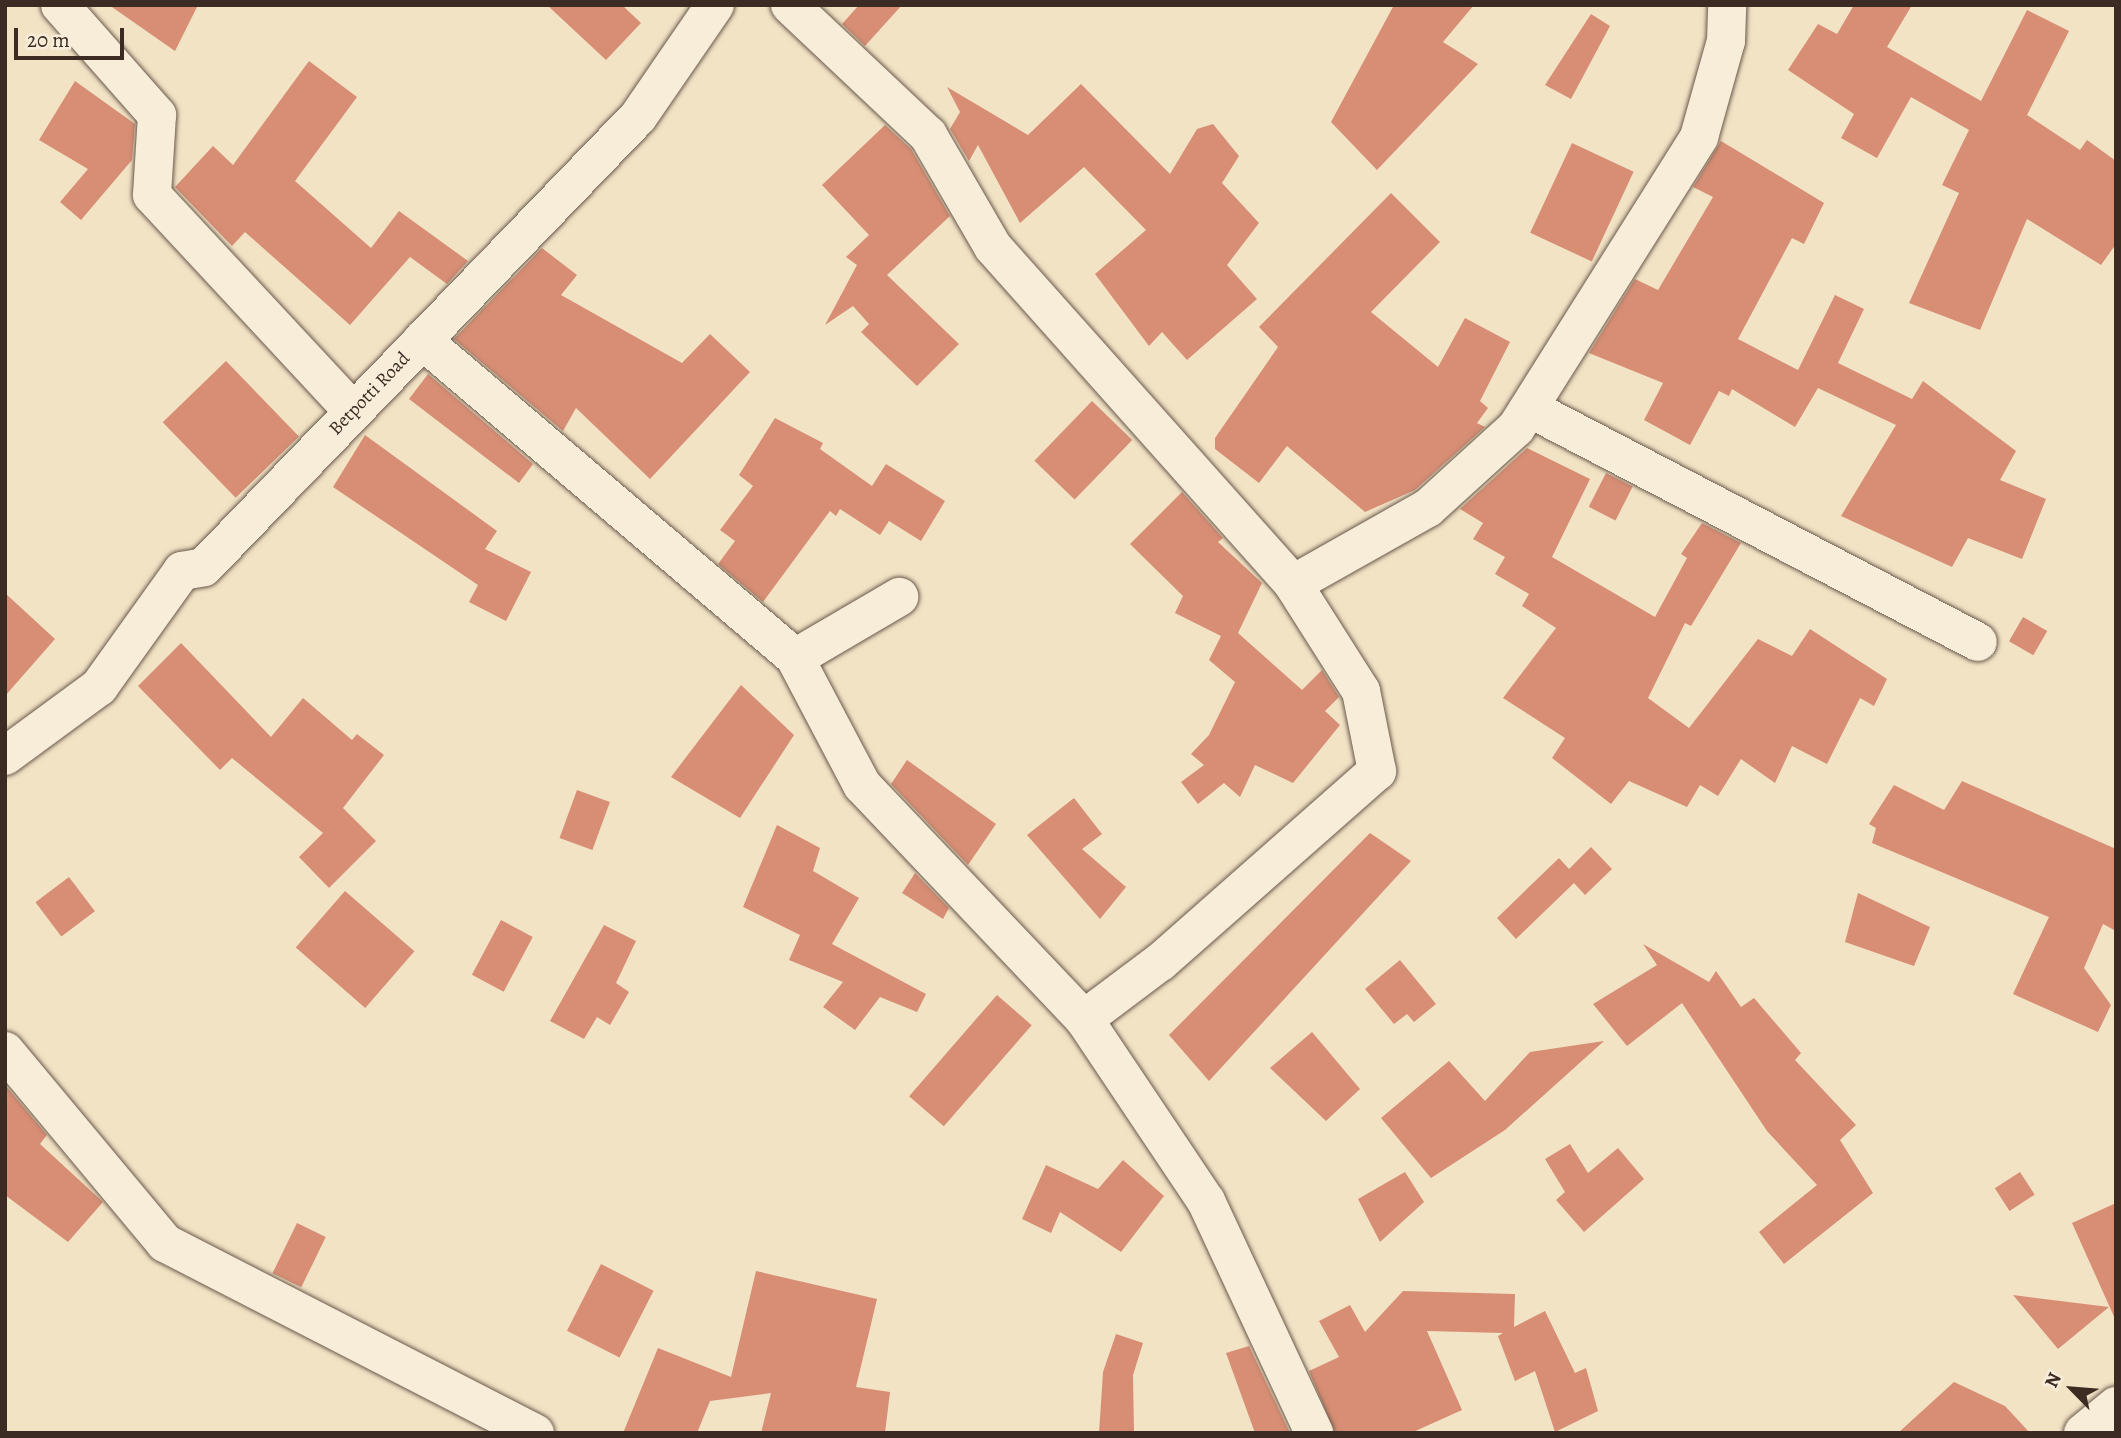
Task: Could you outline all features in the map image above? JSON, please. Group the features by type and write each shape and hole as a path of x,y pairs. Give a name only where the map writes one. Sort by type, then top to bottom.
{"street":[{"path":"60,5 157,115 152,195 353,411"},
{"name":"Betpotti Road","path":"5,756 99,687 182,571 204,567 638,117 715,5"},
{"path":"790,5 928,135 993,247 1293,584 1361,691 1377,771 1160,962 1084,1019"},
{"path":"1293,584 1428,508 1529,408 1699,137 1726,41 1727,5"},
{"path":"422,340 795,658 862,785 1084,1019 1206,1201 1314,1433"},
{"path":"1529,408 1978,642"},
{"path":"795,658 899,597"},
{"path":"5,1051 165,1243 535,1433"},
{"path":"2083,1433 2116,1406"}],"building":[{"path":"109,5 198,5 175,51"},
{"path":"547,5 622,5 641,23 606,60"},
{"path":"859,5 902,5 865,46 842,24"},
{"path":"1394,5 1474,5 1443,42 1478,64 1377,170 1331,122"},
{"path":"1854,5 1912,5 1887,47 1981,101 2027,10 2069,31 2027,115 2080,150 2087,140 2116,161 2116,244 2101,265 2027,219 1980,330 1909,303 1959,193 1942,185 1969,130 1911,97 1877,158 1841,138 1854,114 1788,70 1818,24 1837,34"},
{"path":"1591,14 1610,26 1571,99 1545,85"},
{"path":"309,61 357,97 295,181 371,248 399,211 468,261 447,284 410,257 350,325 245,232 232,246 175,187 213,146 233,165"},
{"path":"75,81 135,124 132,160 81,220 60,202 88,169 39,140"},
{"path":"1081,84 1170,174 1197,129 1213,124 1239,156 1222,183 1259,223 1227,265 1257,299 1187,360 1162,332 1149,346 1095,274 1146,230 1084,167 1020,223 978,145 969,161 950,129 960,112 947,87 1028,135"},
{"path":"885,125 911,149 950,216 887,275 959,344 917,386 861,332 869,324 853,306 825,325 857,265 846,257 869,235 822,185"},
{"path":"1721,141 1824,203 1804,244 1792,238 1738,339 1798,370 1835,295 1864,309 1838,363 1912,399 1923,381 2016,451 2000,480 2046,499 2022,559 1968,538 1952,567 1841,516 1896,425 1818,388 1795,427 1732,389 1729,396 1719,391 1690,445 1644,420 1663,383 1589,353 1635,279 1658,290 1713,197 1693,187"},
{"path":"1572,143 1634,172 1592,261 1530,233"},
{"path":"1391,193 1440,242 1371,312 1438,367 1465,318 1510,342 1480,401 1488,408 1477,423 1485,427 1415,490 1365,512 1287,446 1259,483 1215,449 1215,438 1278,347 1259,327"},
{"path":"542,248 577,275 561,295 682,363 710,334 750,372 650,479 576,408 563,431 454,339"},
{"path":"226,361 299,437 236,498 163,422"},
{"path":"428,374 533,464 519,483 409,399"},
{"path":"1092,401 1132,440 1075,500 1034,461"},
{"path":"775,418 823,443 820,449 872,486 886,464 945,501 921,541 889,521 880,535 840,509 836,516 830,511 763,602 718,564 735,541 720,530 753,486 739,475"},
{"path":"365,435 497,531 485,549 531,572 506,621 469,602 478,585 333,487"},
{"path":"1527,448 1590,479 1552,557 1655,617 1687,558 1681,554 1702,523 1741,543 1691,626 1685,623 1648,698 1689,728 1758,639 1792,656 1810,629 1887,679 1874,706 1860,698 1827,764 1792,746 1775,783 1741,759 1718,796 1700,785 1687,807 1629,781 1611,804 1552,758 1565,738 1503,698 1556,628 1522,606 1529,594 1495,574 1505,557 1473,539 1483,523 1460,509"},
{"path":"1606,473 1633,487 1615,520 1589,507"},
{"path":"1182,492 1223,538 1218,542 1262,583 1238,633 1302,690 1322,670 1339,697 1325,711 1340,725 1293,783 1255,765 1240,797 1224,783 1198,804 1181,782 1204,765 1191,754 1209,735 1235,682 1209,660 1221,636 1175,613 1183,596 1130,544"},
{"path":"5,593 55,639 5,696"},
{"path":"2023,617 2047,631 2033,655 2009,641"},
{"path":"181,643 271,737 303,698 352,740 357,734 384,755 343,808 376,841 329,888 299,857 323,833 232,758 220,770 138,686"},
{"path":"741,685 794,735 740,818 671,777"},
{"path":"907,760 996,824 968,865 891,784"},
{"path":"1962,781 2116,849 2116,931 2103,924 2084,968 2111,1005 2098,1032 2013,994 2049,917 1872,843 1876,828 1869,824 1894,785 1944,810"},
{"path":"577,790 610,802 592,850 560,838"},
{"path":"1074,798 1102,834 1082,849 1126,887 1100,919 1027,835"},
{"path":"777,825 820,848 813,871 859,898 832,944 926,994 917,1012 880,997 855,1030 823,1007 843,982 789,960 800,935 743,907"},
{"path":"1370,833 1411,861 1209,1081 1169,1035"},
{"path":"1591,847 1612,869 1585,895 1574,883 1516,939 1497,918 1559,858 1569,869"},
{"path":"915,873 949,908 943,919 902,893"},
{"path":"69,877 95,911 61,937 35,902"},
{"path":"345,891 414,951 365,1008 296,948"},
{"path":"1858,893 1930,927 1914,966 1845,942"},
{"path":"501,920 533,937 504,992 472,975"},
{"path":"604,925 636,941 616,983 629,992 610,1025 597,1017 584,1039 550,1021"},
{"path":"1643,944 1709,982 1716,971 1741,1007 1754,998 1801,1053 1795,1060 1856,1125 1840,1140 1873,1193 1784,1264 1759,1232 1817,1185 1767,1131 1682,1003 1627,1046 1593,1004 1657,965"},
{"path":"1400,960 1436,1004 1414,1022 1407,1014 1394,1024 1365,989"},
{"path":"997,995 1032,1025 944,1126 909,1096"},
{"path":"1312,1032 1360,1089 1326,1121 1270,1068"},
{"path":"1604,1041 1505,1130 1431,1178 1381,1118 1449,1061 1485,1101 1530,1052"},
{"path":"5,1085 47,1135 40,1144 103,1202 68,1242 5,1195"},
{"path":"1570,1144 1588,1173 1618,1148 1644,1179 1584,1232 1556,1200 1565,1192 1545,1159"},
{"path":"1123,1160 1164,1196 1121,1252 1060,1212 1051,1233 1022,1219 1046,1165 1098,1189"},
{"path":"1405,1172 1424,1202 1380,1242 1358,1199"},
{"path":"2020,1172 2035,1195 2010,1211 1995,1188"},
{"path":"2116,1203 2116,1321 2072,1223"},
{"path":"297,1223 326,1237 301,1287 272,1273"},
{"path":"601,1264 654,1291 620,1358 567,1331"},
{"path":"756,1271 877,1299 856,1387 890,1392 885,1433 761,1433 771,1393 710,1401 697,1433 623,1433 658,1348 731,1377"},
{"path":"1403,1291 1515,1294 1514,1327 1545,1311 1575,1373 1586,1368 1598,1411 1555,1432 1535,1371 1515,1381 1498,1336 1503,1333 1427,1331 1462,1410 1411,1433 1335,1433 1309,1371 1339,1357 1319,1321 1350,1305 1365,1332"},
{"path":"2013,1295 2109,1307 2058,1349"},
{"path":"1116,1334 1143,1343 1133,1375 1134,1433 1099,1433 1103,1372"},
{"path":"1249,1346 1290,1433 1255,1433 1226,1353"},
{"path":"1954,1382 2005,1406 2030,1433 1898,1433"}]}
